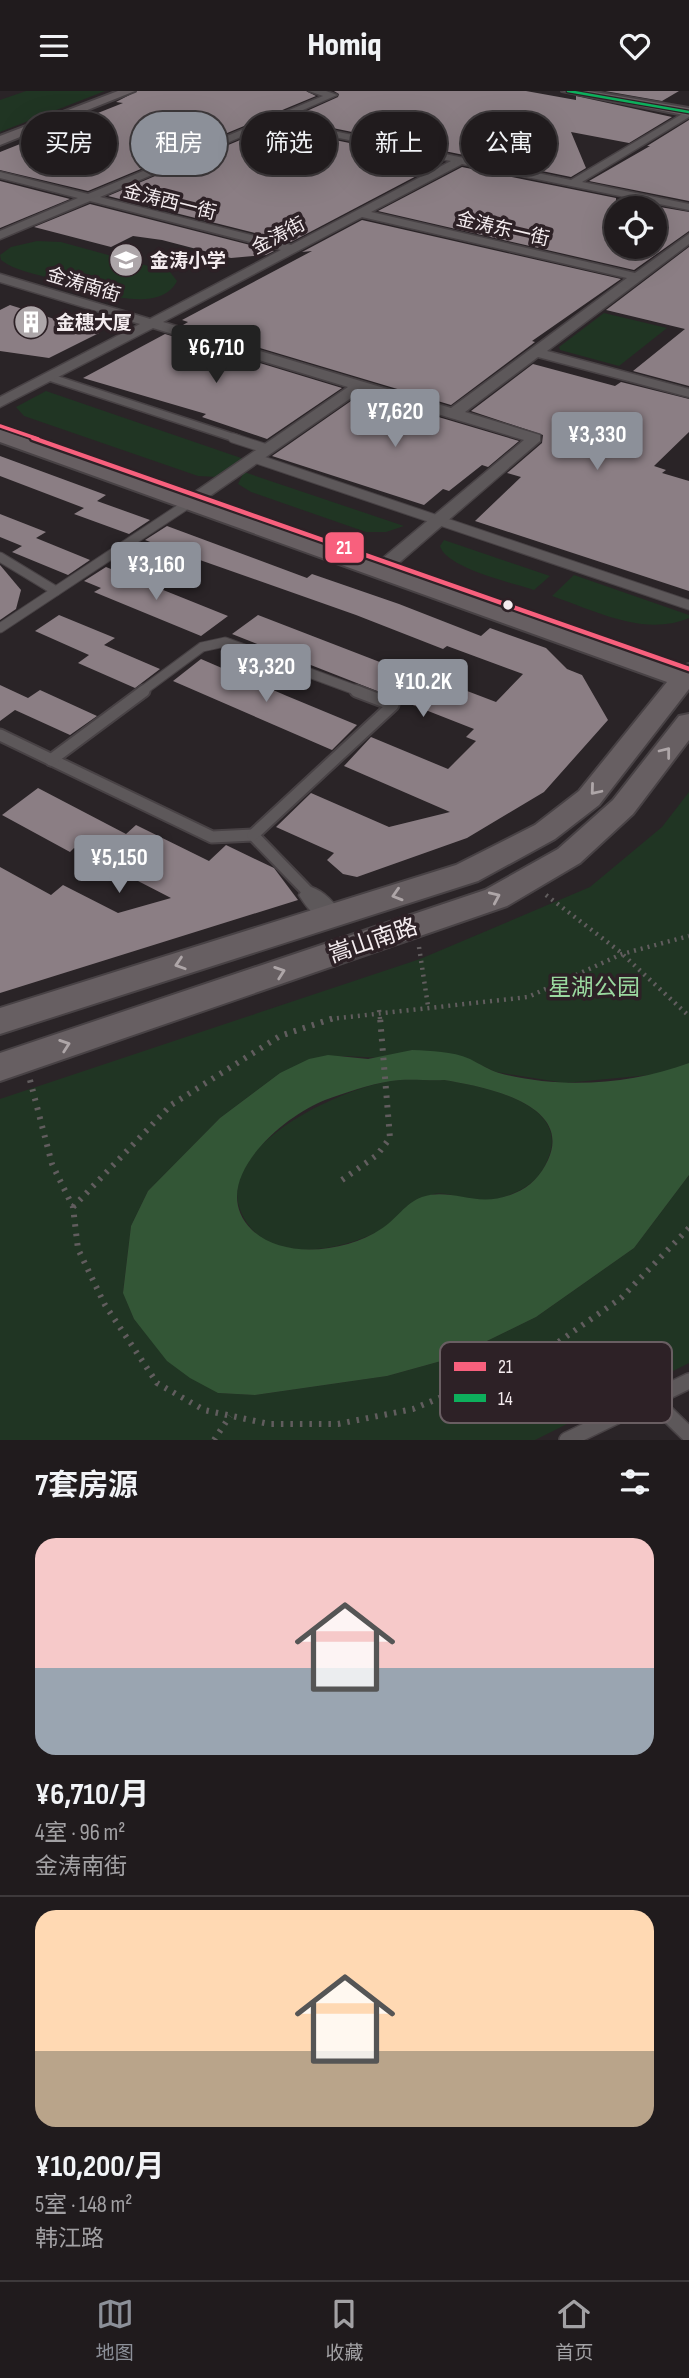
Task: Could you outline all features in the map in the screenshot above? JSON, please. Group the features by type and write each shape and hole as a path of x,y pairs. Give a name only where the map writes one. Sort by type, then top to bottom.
{"street":[{"path":"0,134 111,91"},
{"path":"0,141 129,91"},
{"path":"291,112 332,95 314,91"},
{"path":"568,91 685,108"},
{"path":"596,91 685,108"},
{"path":"573,183 685,108"},
{"path":"0,235 241,133"},
{"path":"337,135 461,160"},
{"name":"金涛街","path":"0,403 461,160"},
{"name":"金涛西一街","path":"0,175 292,249"},
{"path":"534,175 689,207"},
{"name":"金涛东一街","path":"361,213 636,277"},
{"path":"453,414 689,238"},
{"name":"金涛南街","path":"0,278 535,438 388,563"},
{"path":"536,352 689,393"},
{"path":"194,500 358,386"},
{"path":"0,426 194,500 688,675"},
{"path":"0,435 388,563 688,675"},
{"name":"嵩山南路","path":"0,1020 321,905 467,873 545,832 589,798 688,675"},
{"name":"嵩山南路","path":"14,1072 496,898 569,856 623,807 689,722"}],"lane":[{"path":"49,377 267,449"},
{"path":"254,458 689,605"},
{"path":"0,628 194,500"},
{"path":"0,557 56,591"},
{"path":"0,735 51,760 212,837 253,835 393,705 242,646 225,642 202,647 51,760"},
{"path":"253,835 321,905"},
{"path":"672,1389 689,1381"},
{"path":"672,1418 689,1435"},
{"path":"567,1440 601,1423"}],"path":[{"path":"529,879 622,954 689,1016"},
{"path":"73,1207 171,1105 280,1036 313,1023 379,1010 528,997 622,954 689,936"},
{"path":"419,946 428,1006"},
{"path":"342,1180 377,1155 390,1138 379,1010"},
{"path":"14,1072 73,1207 78,1249 105,1304 157,1383 204,1411 269,1424 338,1424 414,1409 440,1398"},
{"path":"558,1342 621,1298 689,1229"},
{"path":"214,1440 230,1416"}],"green space":[{"path":"26,91 105,91 51,112 21,112 21,124 0,132 0,100"},
{"path":"37,241 61,242 170,272 177,281 167,292 154,298 118,297 26,272 1,260 0,255 11,247"},
{"path":"604,313 667,328 619,366 560,350 559,347"},
{"path":"46,391 244,459 217,477 198,476 24,416 16,407"},
{"path":"244,472 404,526 386,532 366,532 251,492 238,484"},
{"path":"444,540 550,576 534,590 497,579 454,561 440,546"},
{"path":"574,575 689,615 689,618 655,625 637,623 603,615 552,596"},
{"name":"星湖公园","path":"689,792 689,1063 660,1074 565,1083 496,1072 468,1059 412,1050 383,1058 343,1056 280,1073 220,1118 148,1191 131,1226 123,1292 134,1319 151,1339 218,1393 255,1395 387,1376 440,1361 440,1423 569,1423 535,1440 0,1440 0,1099 420,959 590,887 662,827"},
{"path":"397,1080 444,1080 500,1093 536,1111 548,1125 552,1141 547,1161 538,1176 519,1191 487,1201 442,1194 431,1195 417,1202 379,1231 330,1247 294,1249 277,1245 262,1238 250,1227 238,1201 241,1175 256,1152 279,1130 307,1112 367,1087"},
{"name":"星湖公园","path":"689,1175 689,1363 672,1372 672,1342 485,1342 536,1317 634,1248"}],"shaded area":[{"path":"412,1050 441,1052 463,1056 499,1073 570,1083 643,1076 689,1063 689,1175 634,1248 536,1317 485,1342 440,1342 440,1361 387,1376 255,1395 218,1393 190,1378 167,1361 134,1319 123,1293 131,1226 148,1191 220,1118 280,1073 309,1059 328,1055 368,1059","holes":["444,1080 480,1087 520,1101 536,1111 548,1124 553,1140 548,1160 542,1171 526,1187 501,1198 477,1199 445,1195 422,1197 367,1237 351,1243 315,1249 280,1246 265,1240 252,1230 240,1212 237,1192 243,1172 255,1153 289,1120 308,1108 349,1092 391,1081"]}],"building":[{"path":"137,91 306,91 316,96 278,112 241,112 241,127 227,133 227,112 131,112 131,173 88,191 0,170 0,152 21,144 21,175 117,175 117,112 100,112 123,103 116,102"},
{"path":"334,91 526,91 576,100 576,96 672,117 629,143 571,132 586,168 571,177 557,174 557,112 461,112 461,154 447,151 447,112 351,112 351,132 337,129 337,112 305,112 338,97 339,94"},
{"path":"605,91 679,91 662,101"},
{"path":"689,120 689,201 589,181 650,146 647,146"},
{"path":"241,140 241,175 337,175 337,140 351,143 351,175 418,175 291,242 108,196 158,175 227,175 227,146"},
{"path":"461,168 461,175 502,175 606,196 604,259 650,259 634,270 378,211"},
{"path":"0,181 70,199 0,228"},
{"path":"90,204 274,251 266,255 231,258 162,240 133,236 111,247 34,227"},
{"path":"667,208 689,212 689,231 667,247"},
{"path":"362,220 621,279 532,341 535,342 451,405 183,325 188,322 182,320 312,251 302,252"},
{"path":"689,247 689,386 633,371 685,329 606,310"},
{"name":"金穗大厦","path":"10,305 99,333 49,358 0,351 0,310"},
{"path":"165,334 342,388 267,439 202,417 206,414 83,378"},
{"path":"533,364 615,386 621,382 689,399 689,432 654,466 666,470 662,473 689,481 689,591 475,521 521,477 507,473 542,443 543,435 471,411"},
{"path":"361,394 519,441 488,467 482,465 449,491 443,489 424,505 272,456"},
{"path":"0,456 106,495 97,501 150,520 129,534 74,514 84,508 0,476"},
{"path":"0,514 46,532 36,538 90,560 68,575 12,552 22,546 0,537"},
{"path":"167,526 307,578 312,574 399,604 481,636 490,628 546,648 567,669 582,675 608,720 544,792 467,838 357,877 343,874 327,860 334,853 276,827 311,793 389,827 450,812 344,766 371,737 448,769 476,741 466,737 474,729 232,634 258,615 429,681 433,678 496,702 523,674 447,646 443,649 197,559 196,563 154,547 158,545 145,540"},
{"path":"0,565 21,590 16,609 0,620"},
{"path":"106,567 228,616 201,636 94,592 101,588 84,581"},
{"path":"59,615 115,638 104,645 160,669 135,688 78,663 89,655 35,631"},
{"path":"201,659 357,725 332,750 173,681"},
{"path":"0,685 28,698 40,690 97,716 70,735 15,710 0,721"},
{"path":"38,788 126,834 136,825 209,861 226,845 274,868 298,900 0,993 0,867 51,895 63,885 118,913 171,898 74,848 70,852 2,815"}],"transit line":[{"name":"14","path":"568,91 689,112"},
{"name":"21","path":"0,426 689,669"}],"place":[{"name":"金涛小学","path":"126,260"},
{"name":"金穗大厦","path":"31,322"}]}
